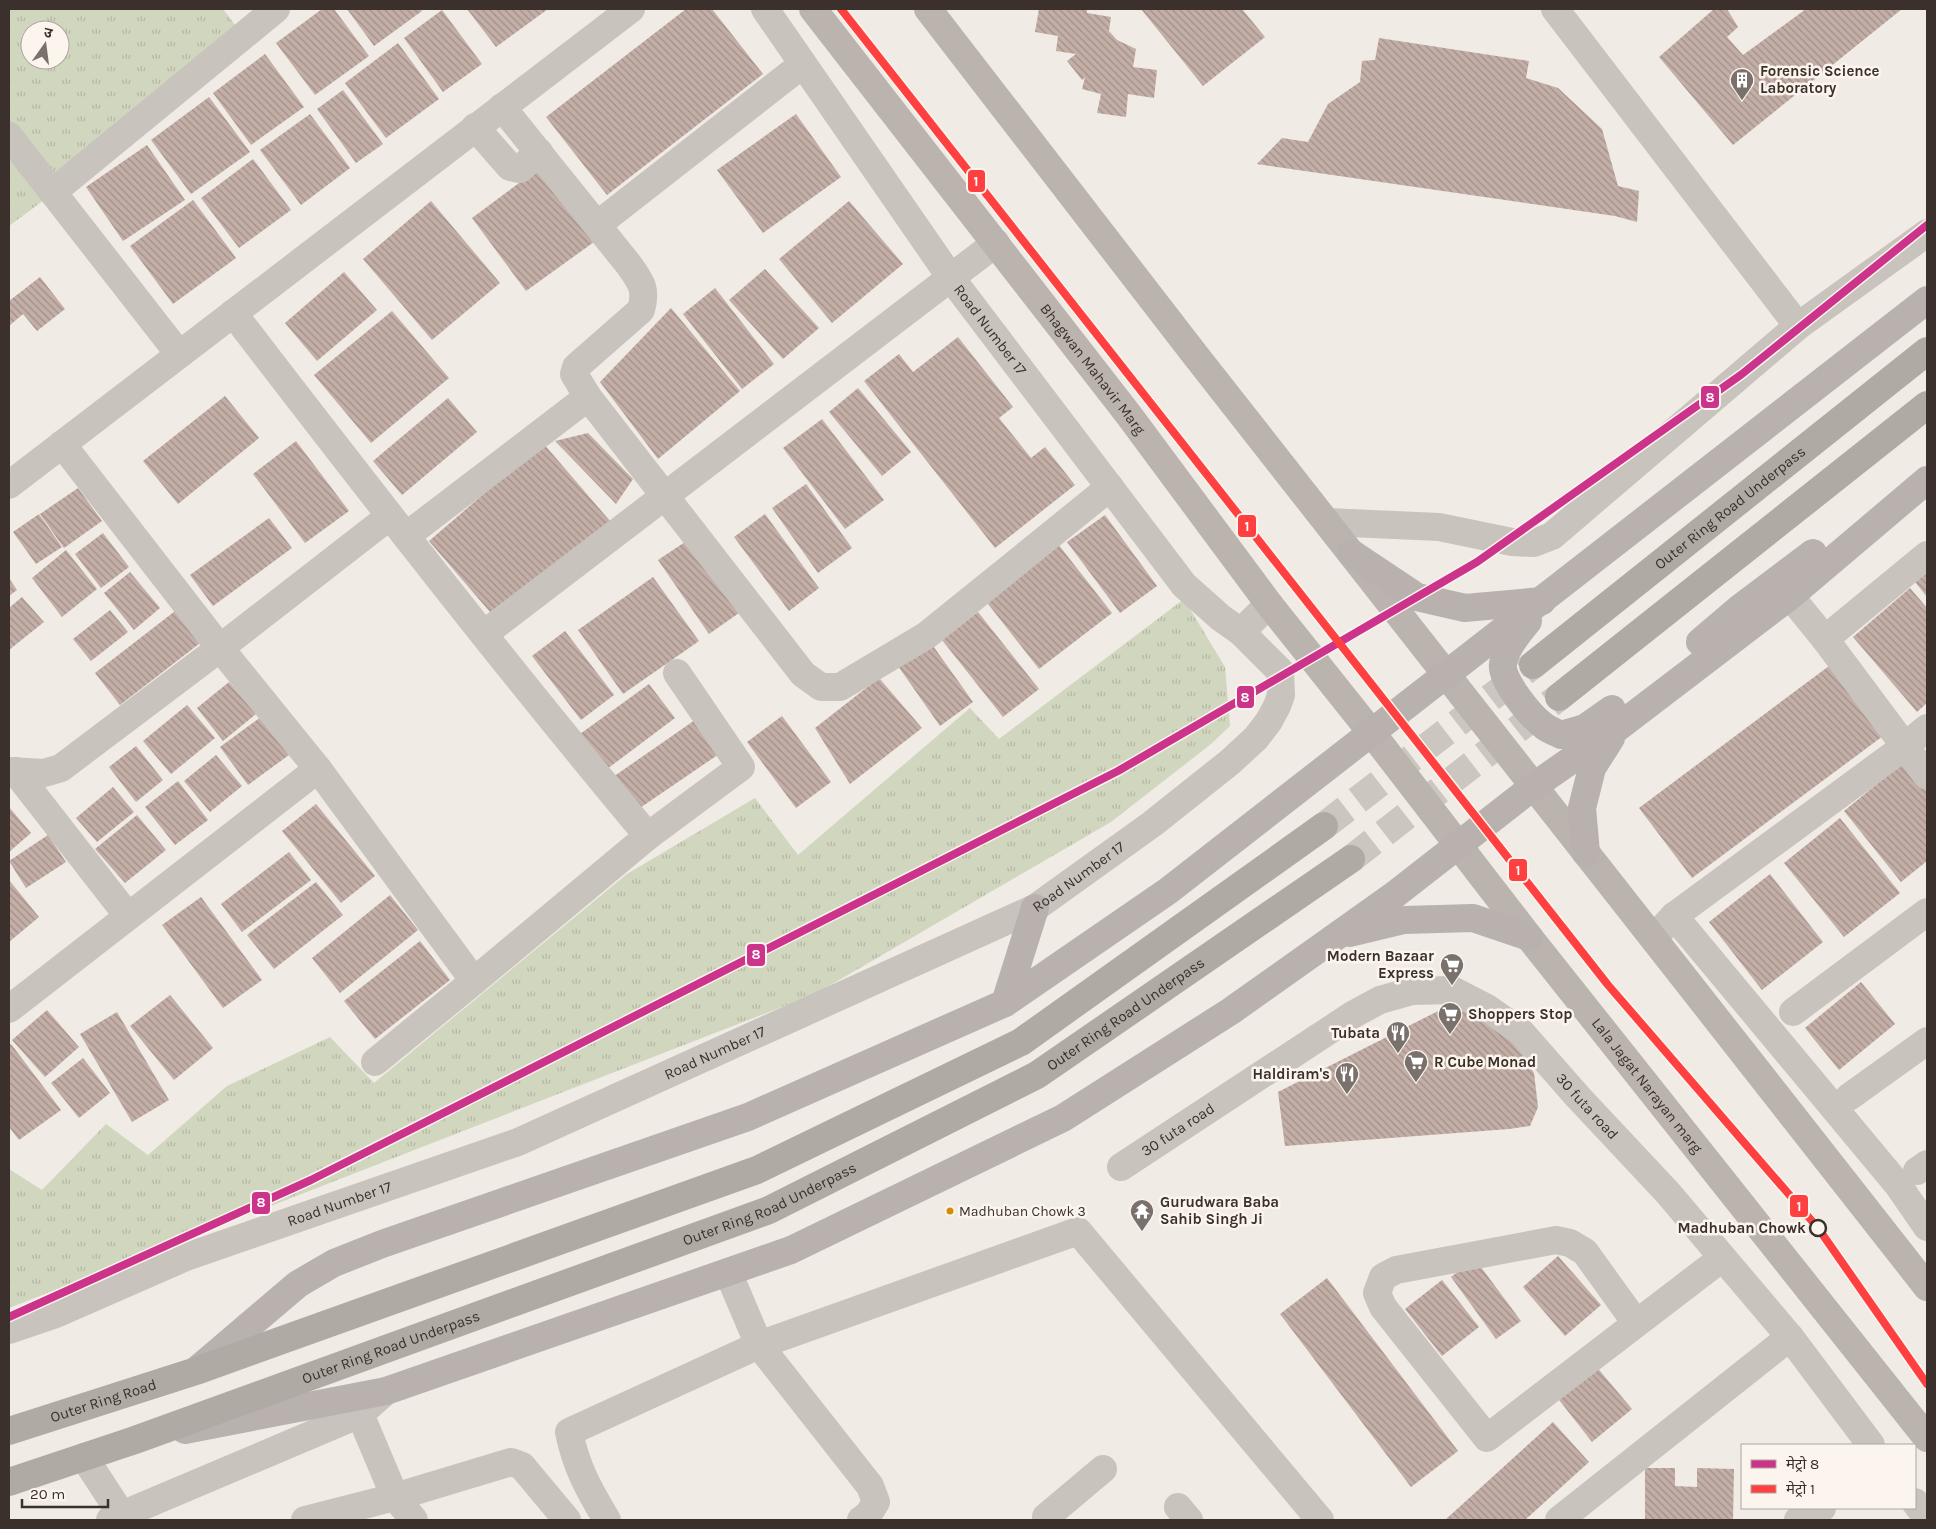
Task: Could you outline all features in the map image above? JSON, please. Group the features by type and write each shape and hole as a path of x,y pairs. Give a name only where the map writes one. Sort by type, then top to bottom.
{"highway":[{"name":"Outer Ring Road Underpass","path":"1533,665 1927,351"},
{"path":"1559,697 1927,405"},
{"path":"196,1371 766,1166 1022,1042 1324,826"},
{"name":"Outer Ring Road Underpass","path":"134,1440 769,1210 1037,1075 1351,859"},
{"name":"Outer Ring Road","path":"9,1431 196,1371"},
{"path":"9,1482 134,1440"}],"main road":[{"name":"Bhagwan Mahavir Marg","path":"813,9 1128,414 1269,604 1371,732"},
{"path":"928,9 1351,553 1927,1287"},
{"path":"196,1371 298,1284 334,1263 391,1240 748,1116 1005,1003 1168,891 1927,300"},
{"path":"1542,601 1505,655 1502,665 1503,674 1515,694 1543,726 1561,735 1585,728 1648,686 1740,608 1927,464"},
{"path":"134,1440 386,1391 790,1250 1063,1118 1231,1011 1393,896 1534,786 1617,728 1790,596 1927,480"},
{"path":"1351,553 1417,597 1465,608 1542,601"},
{"path":"1586,853 1582,808 1592,768 1617,728"},
{"name":"Lala Jagat Narayan marg","path":"1371,732 1529,937 1927,1438"},
{"path":"1005,1003 1036,908"},
{"path":"1337,936 1404,920 1473,918 1529,937"}],"street":[{"path":"52,192 276,9"},
{"path":"9,485 631,9"},
{"name":"Road Number 17","path":"9,1330 56,1314 186,1257 518,1142 1036,908 1152,824 1230,762 1256,738 1269,721 1281,695 1280,671 1241,632 1221,618 1184,585 951,278 765,9"},
{"path":"1555,9 1798,326"},
{"path":"597,225 803,64"},
{"path":"502,107 642,284 644,298 641,310 576,367 574,374 588,396 803,674 821,687 840,687 927,635 1110,487"},
{"path":"476,127 510,167 520,169 539,152"},
{"path":"9,136 179,354"},
{"path":"1327,522 1439,527 1512,542 1534,543 1552,536 1798,326 1927,234"},
{"path":"484,634 996,243"},
{"path":"233,313 566,738 648,836"},
{"path":"12,771 44,773 61,768 220,648 588,396"},
{"path":"62,444 220,648 318,769 474,982"},
{"path":"1825,639 1927,555"},
{"path":"1790,596 1825,639 1927,776"},
{"path":"1241,632 1269,604"},
{"path":"375,1062 474,982 648,836 742,767 677,673"},
{"path":"1653,938 1674,916 1904,747 1927,728"},
{"path":"9,1009 318,769"},
{"path":"12,771 128,916"},
{"path":"1793,1012 1927,912"},
{"path":"1674,916 1898,1185 1927,1227"},
{"name":"30 futa road","path":"1121,1167 1354,1014 1380,1000 1412,991 1452,990 1487,1008 1520,1030 1578,1097 1668,1192 1790,1337 1870,1444"},
{"path":"1848,1097 1927,1040"},
{"path":"607,1520 579,1470 569,1432 758,1345 1078,1231 1320,1520"},
{"path":"1636,1323 1586,1252 1570,1243 1556,1240 1396,1270 1384,1277 1377,1293 1383,1307 1487,1438 1722,1258"},
{"path":"728,1272 758,1345 870,1486 876,1502 868,1515 860,1520"},
{"path":"1559,1520 1790,1337"},
{"path":"84,1457 119,1519 360,1414 386,1391"},
{"path":"360,1414 395,1497 414,1520"},
{"path":"305,1520 395,1497 511,1462 522,1466 567,1520"},
{"path":"1049,1520 1046,1517 1103,1469"},
{"path":"1916,1503 1927,1518"},
{"path":"1798,1520 1820,1509"}],"green space":[{"path":"9,9 223,9 251,46 9,226"},
{"path":"1184,599 1225,667 1230,726 1211,744 1111,822 815,994 9,1308 9,1169 42,1190 106,1124 148,1155 227,1086 330,1037 374,1083 627,874 755,798 798,855 970,708 999,739"}],"building":[{"path":"322,9 334,9 369,56 315,95 276,43"},
{"path":"347,9 420,9 422,11 374,46"},
{"path":"467,9 548,9 496,47"},
{"path":"686,9 712,9 763,74 607,195 546,117"},
{"path":"1039,9 1087,9 1087,13 1111,17 1109,31 1117,40 1136,49 1133,67 1157,70 1154,98 1128,94 1126,117 1097,113 1101,94 1082,89 1085,77 1082,80 1067,61 1076,54 1056,51 1058,36 1035,32"},
{"path":"1141,9 1242,9 1265,37 1203,86"},
{"name":"Forensic Science Laboratory","path":"1714,9 1727,9 1738,27 1727,37 1743,55 1806,9 1902,9 1733,145 1659,57"},
{"path":"442,10 482,64 443,92 404,38"},
{"path":"1379,38 1529,61 1526,78 1558,88 1602,129 1618,186 1639,191 1637,222 1615,216 1257,164 1282,138 1308,142 1328,104 1360,82 1362,61 1375,60"},
{"path":"398,43 439,99 386,138 345,83"},
{"path":"265,54 304,107 251,145 213,93"},
{"path":"343,90 383,144 356,163 317,109"},
{"path":"209,97 250,152 191,194 151,140"},
{"path":"310,114 350,168 301,205 260,150"},
{"path":"796,114 841,177 763,233 717,170"},
{"path":"147,145 185,200 123,241 86,187"},
{"path":"253,159 291,210 239,248 201,198"},
{"path":"539,168 594,242 526,291 472,218"},
{"path":"193,200 236,258 173,304 130,246"},
{"path":"431,201 500,283 432,340 363,259"},
{"path":"849,201 903,264 832,323 779,259"},
{"path":"765,269 819,328 783,359 729,300"},
{"path":"344,272 377,310 317,361 285,323"},
{"path":"40,277 65,309 37,331 23,314 9,326 9,301"},
{"path":"715,288 774,364 742,389 683,314"},
{"path":"671,308 740,391 658,459 600,382"},
{"path":"392,311 449,378 371,443 314,375"},
{"path":"958,337 1013,407 999,418 1031,458 1045,447 1075,485 995,548 864,381 899,354 913,372"},
{"path":"858,388 911,452 882,476 829,412"},
{"path":"225,396 259,438 178,504 143,461"},
{"path":"448,398 477,432 402,495 373,461"},
{"path":"822,419 884,500 845,529 783,448"},
{"path":"588,433 633,479 616,504 555,441"},
{"path":"296,441 349,511 305,543 253,474"},
{"path":"543,443 610,521 496,619 429,541"},
{"path":"806,484 852,548 818,573 772,508"},
{"path":"78,488 102,521 64,548 40,514"},
{"path":"39,514 62,547 36,564 13,532"},
{"path":"765,514 819,588 789,611 734,537"},
{"path":"1105,515 1157,586 1120,613 1067,542"},
{"path":"269,518 292,548 213,606 190,575"},
{"path":"103,533 129,567 101,588 75,554"},
{"path":"688,540 739,613 709,634 658,560"},
{"path":"1058,544 1112,613 1039,669 985,600"},
{"path":"66,550 97,589 62,617 32,578"},
{"path":"130,572 160,608 134,630 104,593"},
{"path":"1927,573 1927,597 1915,582"},
{"path":"653,577 699,641 623,694 578,630"},
{"path":"9,578 17,590 9,596"},
{"path":"1910,588 1927,608 1927,703 1917,712 1853,637"},
{"path":"22,597 44,622 9,650 9,608"},
{"path":"179,608 204,640 120,705 95,673"},
{"path":"110,610 128,632 91,661 73,639"},
{"path":"978,612 1039,689 1003,717 942,640"},
{"path":"565,631 614,695 581,720 532,656"},
{"path":"931,643 973,702 940,726 898,666"},
{"path":"1829,666 1883,736 1692,878 1639,808"},
{"path":"879,678 922,728 850,784 815,728"},
{"path":"229,682 256,714 223,741 197,708"},
{"path":"649,684 675,718 607,769 580,734"},
{"path":"187,705 215,738 171,774 143,741"},
{"path":"265,714 293,752 248,785 220,747"},
{"path":"782,716 831,782 796,808 747,742"},
{"path":"695,720 719,754 637,810 613,777"},
{"path":"136,746 163,780 136,802 109,767"},
{"path":"216,755 242,786 210,812 184,781"},
{"path":"1904,762 1927,790 1927,861 1901,882 1844,811"},
{"path":"178,781 208,820 175,845 145,807"},
{"path":"113,787 134,812 97,842 76,818"},
{"path":"316,804 375,876 341,903 282,831"},
{"path":"9,807 31,833 9,852"},
{"path":"137,815 166,850 125,883 95,849"},
{"path":"1840,818 1900,893 1844,937 1784,863"},
{"path":"48,835 66,862 26,888 9,861"},
{"path":"289,852 311,880 242,932 221,904"},
{"path":"1770,874 1823,942 1762,990 1709,922"},
{"path":"9,880 39,917 9,942"},
{"path":"316,882 343,915 274,969 247,935"},
{"path":"390,895 418,930 340,993 312,958"},
{"path":"201,897 262,980 223,1008 162,925"},
{"path":"420,941 450,980 375,1039 344,1001"},
{"path":"1861,982 1895,1024 1839,1070 1805,1028"},
{"path":"170,995 213,1048 174,1080 130,1026"},
{"name":"R Cube Monad","path":"1444,1008 1468,1011 1499,1027 1522,1053 1534,1073 1538,1107 1530,1126 1285,1146 1278,1092"},
{"path":"47,1010 79,1047 45,1077 12,1040"},
{"path":"117,1012 169,1100 132,1122 80,1034"},
{"path":"11,1044 61,1110 19,1140 9,1127 9,1045"},
{"path":"83,1058 110,1093 79,1118 51,1083"},
{"path":"1558,1256 1601,1305 1565,1336 1523,1287"},
{"path":"1475,1259 1521,1321 1496,1339 1451,1277"},
{"path":"1327,1278 1458,1451 1411,1487 1280,1314"},
{"path":"1442,1280 1479,1327 1442,1356 1405,1309"},
{"path":"1595,1365 1632,1409 1592,1442 1556,1396"},
{"path":"1553,1422 1589,1462 1525,1520 1445,1520"},
{"path":"1645,1468 1675,1468 1675,1486 1697,1487 1697,1468 1734,1469 1733,1520 1645,1520"}],"tunnel":[{"path":"1324,826 1533,665"},
{"path":"1351,859 1559,697"}],"metro line":[{"name":"1","path":"841,9 1608,985 1818,1228 1927,1384"},
{"name":"8","path":"9,1317 311,1180 1118,771 1477,562 1742,374 1927,225"}],"place":[{"name":"Forensic Science Laboratory","path":"1742,101"},
{"name":"Modern Bazaar Express","path":"1452,986"},
{"name":"Shoppers Stop","path":"1450,1035"},
{"name":"Tubata","path":"1398,1054"},
{"name":"R Cube Monad","path":"1416,1083"},
{"name":"Haldiram's","path":"1347,1095"},
{"name":"Madhuban Chowk 3","path":"950,1211"},
{"name":"Madhuban Chowk","path":"1818,1228"},
{"name":"Gurudwara Baba Sahib Singh Ji","path":"1142,1232"}]}
